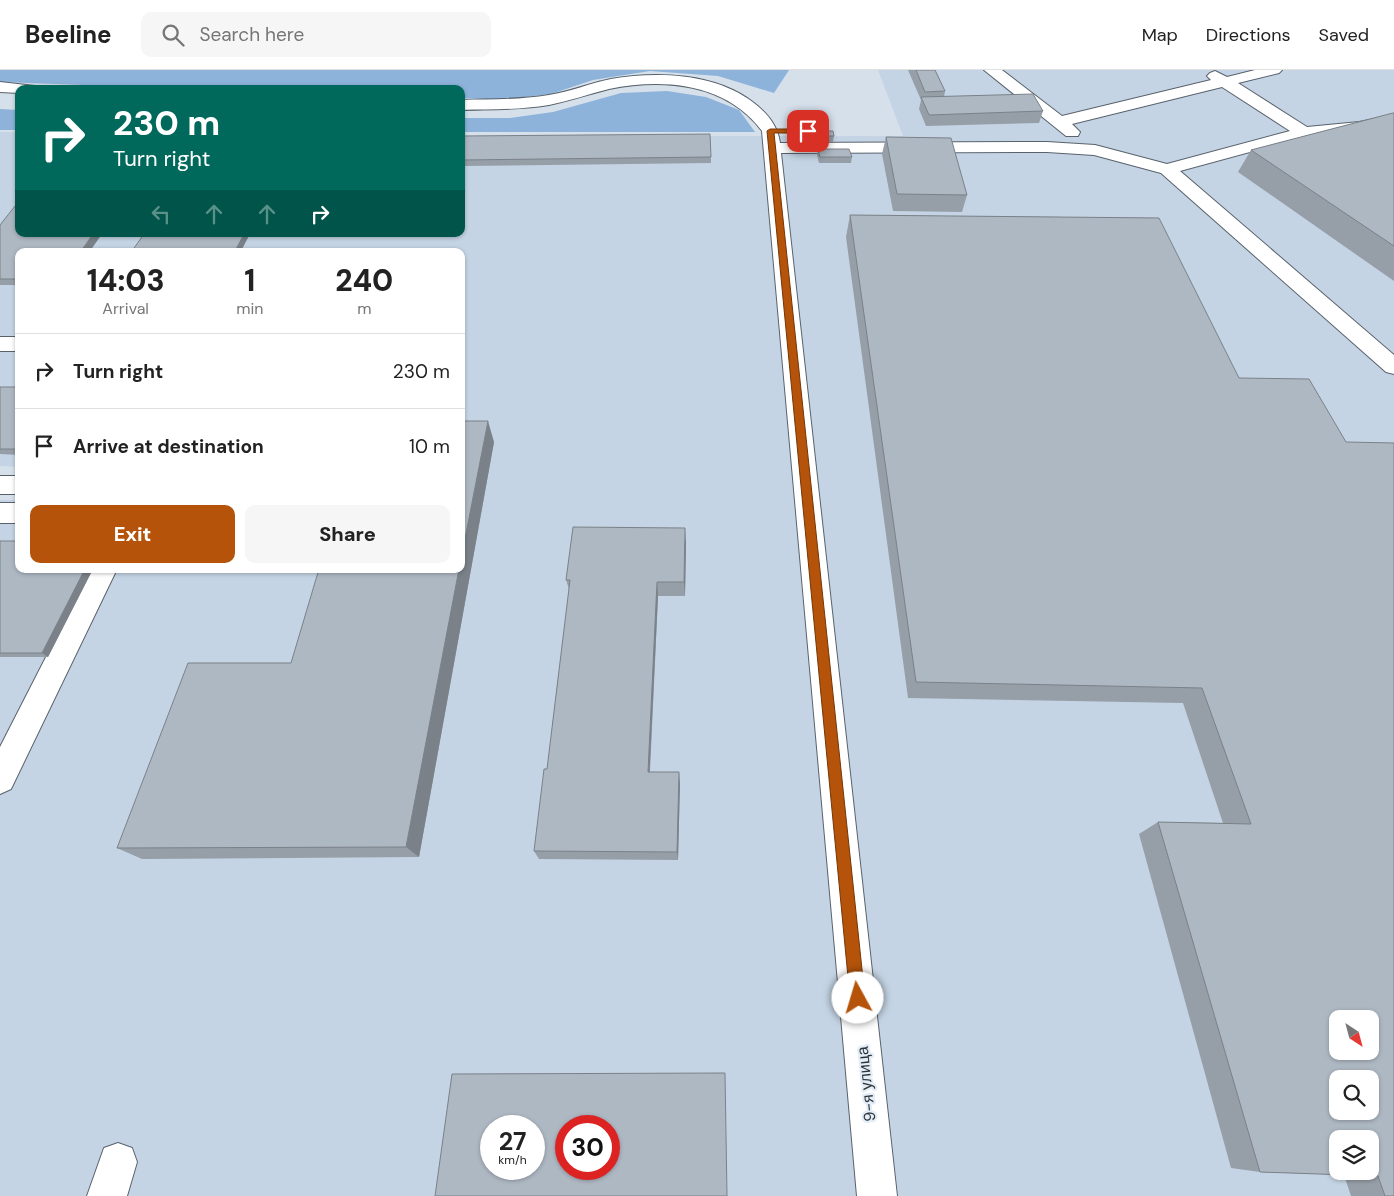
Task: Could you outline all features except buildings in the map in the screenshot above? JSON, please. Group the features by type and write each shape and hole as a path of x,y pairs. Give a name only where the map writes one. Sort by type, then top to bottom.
{"street":[{"path":"992,70 1095,150"},
{"path":"1205,70 1304,132"},
{"path":"911,131 1065,127 1224,82 1274,70"},
{"path":"465,105 522,104 552,100 611,84 643,80 667,80 696,83 747,103 762,116 776,137 1095,150 1167,169 1394,367"},
{"path":"0,87 15,88"},
{"path":"1167,169 1304,132 1359,127 1394,120"},
{"name":"9-я улица","path":"776,137 877,1196"},
{"path":"0,344 15,344"},
{"path":"0,485 15,485"},
{"path":"0,513 15,513"},
{"path":"4,763 102,573"}],"shaded area":[{"path":"0,70 789,70 774,93 718,76 650,71 593,80 551,94 497,100 465,98 465,85 84,85 0,82"},
{"path":"878,70 1394,70 1394,1196 0,1196 0,500 15,500 15,573 465,573 465,248 15,248 15,467 0,466 0,132 15,132 15,237 465,237 465,136 903,136"},
{"path":"667,91 706,97 739,110 755,132 465,132 465,118 510,118 553,112 621,93"},
{"path":"0,109 15,110 15,130 0,130"}],"route":[{"path":"808,131 770,131 858,998"}]}
